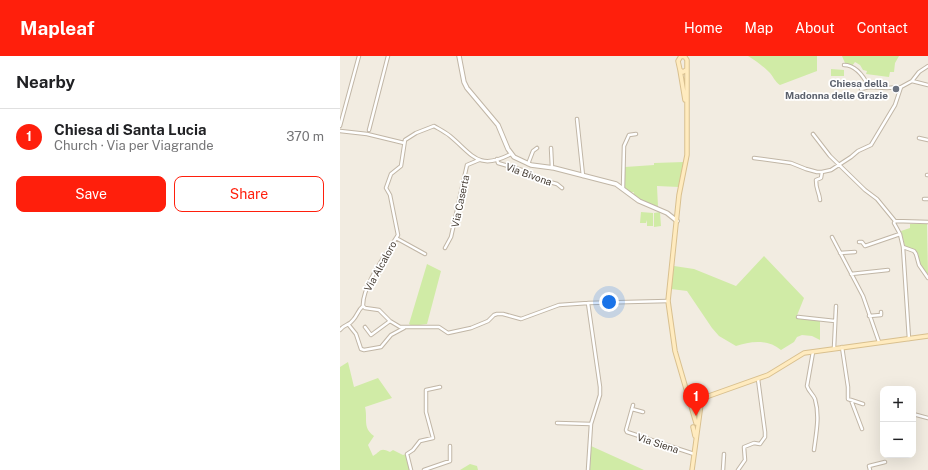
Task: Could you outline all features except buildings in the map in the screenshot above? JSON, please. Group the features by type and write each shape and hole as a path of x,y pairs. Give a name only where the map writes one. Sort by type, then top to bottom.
{"main road":[{"path":"677,56 685,98 687,160"},
{"path":"678,61 683,56 687,58 687,160 679,195 668,301 675,351 696,425 696,443 692,470"},
{"path":"680,70 682,72 686,70"},
{"path":"696,425 699,418 701,404 706,397 772,373 804,353 923,337 928,335"}],"street":[{"path":"340,126 359,56"},
{"path":"369,130 388,56"},
{"path":"459,56 464,82 467,88 498,125 511,154 514,157 528,164 611,182 623,188 639,201 662,210 677,221"},
{"path":"844,65 848,65 860,73 869,87"},
{"path":"861,89 869,87 901,87 912,81 919,72 928,66"},
{"path":"912,81 928,85"},
{"path":"754,158 791,163 806,169 822,172 831,170 858,151 871,145 895,105 901,87"},
{"path":"577,119 583,176"},
{"path":"340,131 367,134 404,143 411,135 432,126 449,136 468,154 479,160 497,160 511,154"},
{"path":"623,188 624,146 629,134 636,134"},
{"path":"813,134 839,165 865,190 877,199 895,221 894,223 900,234 903,247 909,339"},
{"path":"919,138 928,140"},
{"name":"Via Alcaloro","path":"340,330 343,326 353,320 362,306 364,295 374,275 398,235 390,195 386,188 391,174 401,164 404,143"},
{"path":"528,164 533,151 537,148"},
{"path":"551,148 552,168"},
{"name":"Via Caserta","path":"445,248 451,238 467,165 479,160"},
{"name":"Via Bivona","path":"497,160 498,162 525,171 539,179 557,184 562,188"},
{"path":"820,200 816,190 816,180 821,178 822,172"},
{"path":"895,221 928,222"},
{"path":"858,242 862,242 865,246 900,234"},
{"path":"832,237 863,296 879,342"},
{"path":"396,238 425,254"},
{"path":"903,247 914,251 919,265 928,278"},
{"path":"840,253 855,252"},
{"path":"851,274 888,270"},
{"path":"362,306 365,308 379,310 390,321 398,326 405,328 439,326 446,332 451,332 471,328 488,321 496,314 503,314 521,319 559,305 668,301"},
{"path":"588,303 600,387 600,394 591,424 588,470"},
{"path":"834,348 836,306"},
{"path":"869,316 881,315 881,312"},
{"path":"798,317 835,321"},
{"path":"365,327 371,335 390,321"},
{"path":"348,324 356,334 361,349 364,350 381,347 391,335 405,328"},
{"path":"842,347 848,386 848,399 851,400 862,429"},
{"path":"813,351 807,386 814,397 818,415 814,450"},
{"path":"738,470 745,460 744,447 754,443 760,444 765,438 766,432 758,379"},
{"path":"411,470 407,454 413,450 420,441 433,438 426,412 426,390 440,387"},
{"path":"851,400 863,404"},
{"name":"Via Siena","path":"643,412 633,407 626,432 694,454"},
{"path":"916,415 928,418"},
{"path":"557,424 591,424"},
{"path":"424,470 450,461 450,446"},
{"path":"723,470 724,454"},
{"path":"870,470 869,466 886,462"}],"green space":[{"path":"748,56 817,56 817,71 780,85 767,70"},
{"path":"842,56 899,56 895,63 894,72 890,72 889,77 866,74 867,71 863,70 860,65 855,62 852,66 845,63"},
{"path":"831,69 844,70 844,76 831,76"},
{"path":"684,162 679,187 657,186 658,207 640,200 633,195 634,192 630,193 624,188 625,167 654,165 654,163"},
{"path":"641,212 653,213 653,226 647,226 647,220 646,223 640,223"},
{"path":"660,212 661,226 654,227 654,213"},
{"path":"910,224 927,224 928,274 920,265 918,253 905,246 901,231 910,228"},
{"path":"764,256 804,298 796,318 820,321 820,340 812,336 802,335 797,337 794,342 781,350 771,344 759,342 736,346 719,336 687,291 671,289 674,266 694,269 736,286"},
{"path":"427,264 441,271 427,324 412,326 409,324"},
{"path":"348,362 354,387 378,378 392,398 365,407 368,430 374,436 368,445 373,456 382,450 390,452 393,450 403,455 406,454 410,470 340,470 340,367"},
{"path":"591,446 644,470 590,470"},
{"path":"470,464 477,466 478,470 460,470"}],"place":[{"name":"Chiesa della Madonna delle Grazie","path":"896,89"},
{"name":"Chiesa di Santa Lucia","path":"696,416"}]}
